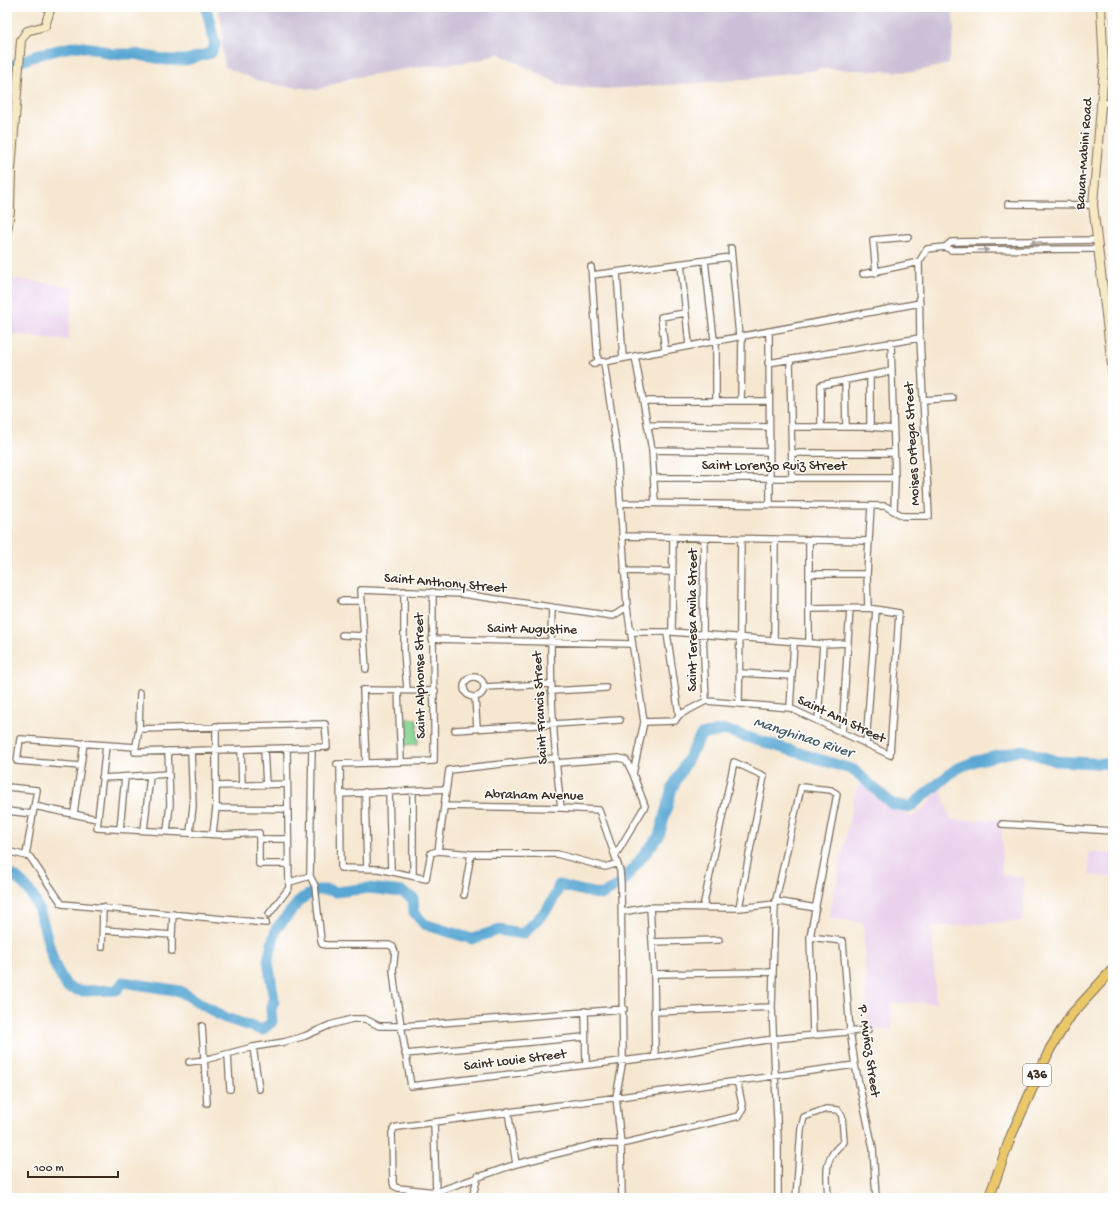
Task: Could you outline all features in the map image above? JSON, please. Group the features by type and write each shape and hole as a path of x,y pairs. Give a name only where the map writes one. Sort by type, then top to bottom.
{"main road":[{"path":"7,231 10,211 10,171 20,44 22,36 27,31 45,26 51,7"},
{"name":"Bauan-Mabini Road","path":"1101,7 1104,70 1093,205 1113,374"},
{"name":"436","path":"989,1198 1011,1136 1050,1049 1071,1015 1113,969"}],"street":[{"path":"1102,103 1113,103"},
{"path":"1008,204 1093,205"},
{"path":"876,272 873,240 908,237"},
{"path":"945,247 951,242 1096,240"},
{"path":"863,274 919,262 927,249 945,247 951,250 1097,249"},
{"path":"731,248 740,336 741,401"},
{"path":"592,275 617,273 732,257"},
{"path":"705,261 715,340 716,401"},
{"name":"Moises Ortega Street","path":"621,503 886,506 903,516 929,516 920,338 919,262"},
{"path":"681,264 689,345"},
{"path":"591,267 598,363 617,450 627,607 631,644 644,722 633,774"},
{"path":"617,273 623,358"},
{"path":"598,363 920,303"},
{"path":"665,350 661,317 685,313"},
{"path":"769,331 770,504"},
{"path":"768,363 920,338"},
{"path":"891,342 895,478 894,510"},
{"path":"634,356 652,450 655,503"},
{"path":"790,360 793,453 792,477"},
{"path":"821,426 821,384 892,371"},
{"path":"870,375 870,427"},
{"path":"845,380 846,427"},
{"path":"923,400 953,398"},
{"path":"643,401 769,402"},
{"path":"648,425 769,428"},
{"path":"792,427 821,426 893,429"},
{"path":"652,450 769,452"},
{"path":"793,453 894,453"},
{"name":"Saint Lorenzo Ruiz Street","path":"654,478 895,478"},
{"path":"868,608 867,574 871,506"},
{"path":"622,536 869,540"},
{"path":"673,538 670,633 679,715"},
{"name":"Saint Teresa Avila Street","path":"704,538 703,635 706,701"},
{"path":"739,704 741,539"},
{"path":"774,640 775,539"},
{"path":"809,540 809,642"},
{"path":"624,571 673,572"},
{"path":"809,574 867,574"},
{"name":"Saint Anthony Street","path":"362,601 361,590 433,592 613,616 627,607"},
{"path":"404,591 404,652 407,689"},
{"name":"Saint Alphonse Street","path":"401,761 434,761 435,691 432,639 433,592"},
{"path":"341,601 362,601 366,669"},
{"name":"Saint Francis Street","path":"552,607 550,642 552,723 561,808"},
{"path":"809,609 868,608 876,610 866,744"},
{"path":"842,733 850,609"},
{"name":"Saint Ann Street","path":"706,701 790,708 890,755 899,613 876,610"},
{"path":"630,632 703,635 823,644 848,643"},
{"path":"342,635 364,636"},
{"name":"Saint Augustine","path":"432,639 631,644"},
{"path":"790,708 794,642"},
{"path":"818,721 823,644"},
{"path":"740,673 792,676"},
{"path":"477,678 481,680 484,687 481,694 475,697 471,696 465,691 464,687 467,680 477,678"},
{"path":"484,687 551,684"},
{"path":"551,691 606,688"},
{"path":"366,762 363,690 407,689 435,691"},
{"path":"398,690 401,761 338,764 341,794 341,868 391,870 426,879 431,853 438,851 471,854 557,854 605,867 616,864"},
{"path":"139,729 325,724 327,747 135,752 139,729 140,693"},
{"path":"475,697 477,728"},
{"path":"644,722 675,721 679,715 706,701"},
{"path":"455,730 620,720"},
{"path":"213,833 216,808 216,726"},
{"path":"81,766 17,761 20,739 136,747"},
{"path":"74,813 84,743"},
{"path":"106,745 97,828 213,833 223,835 259,833 259,864 288,864"},
{"path":"312,747 310,876 315,886 322,944 393,947 395,952 393,970 395,988 402,1026 405,1054 584,1037"},
{"path":"269,914 289,888 290,882 288,864 287,748"},
{"path":"242,749 242,786"},
{"path":"264,749 266,785"},
{"path":"167,831 170,806 168,751"},
{"path":"190,833 193,806 191,751"},
{"path":"438,851 449,770 555,760 619,758 626,760 645,806 615,856 616,864 620,871 621,884 624,1009 624,1060 616,1097 621,1144 622,1198"},
{"path":"703,907 734,762 764,776 739,908"},
{"path":"102,778 169,774"},
{"path":"144,830 150,776"},
{"path":"120,829 125,777"},
{"path":"216,786 287,784"},
{"path":"7,787 37,790 26,855"},
{"path":"778,1198 772,1007 775,902 801,787 831,790 837,794 810,938 813,1035"},
{"path":"341,794 446,789"},
{"path":"389,791 391,870"},
{"path":"413,791 414,876"},
{"path":"365,792 367,869"},
{"path":"34,806 98,819"},
{"name":"Abraham Avenue","path":"444,806 599,810 615,856"},
{"path":"216,808 288,809"},
{"path":"7,811 33,814"},
{"path":"1002,824 1113,831"},
{"path":"259,839 288,840"},
{"path":"7,851 30,857 62,904 266,923"},
{"path":"464,895 471,854"},
{"path":"290,882 310,876"},
{"path":"622,912 650,907 739,908 775,902 816,908"},
{"path":"102,947 103,907"},
{"path":"650,907 654,974 655,1056"},
{"path":"172,951 173,914"},
{"path":"103,930 172,935"},
{"name":"P. Muñoz Street","path":"810,938 843,941 850,1032 855,1065 872,1148 876,1198"},
{"path":"652,942 719,940"},
{"path":"654,974 772,972"},
{"path":"654,1012 772,1007"},
{"path":"189,1062 204,1060 253,1047 305,1036 330,1025 352,1019 365,1019 379,1026 402,1026 624,1009"},
{"path":"585,1011 584,1037 586,1064"},
{"path":"202,1026 207,1103"},
{"name":"Saint Louie Street","path":"405,1054 410,1086 655,1056 773,1039 868,1030"},
{"path":"253,1047 258,1089"},
{"path":"228,1054 230,1089"},
{"path":"737,1080 743,1109 739,1116 621,1144 596,1144 516,1164 478,1176 436,1192 398,1188 394,1186 392,1132 394,1128 508,1111 737,1080 855,1065"},
{"path":"796,1198 801,1129 804,1117 826,1109 838,1110 842,1116 844,1142 833,1150 826,1168 828,1198"},
{"path":"508,1111 516,1164"},
{"path":"434,1122 436,1192"},
{"path":"472,1198 478,1176"}],"shaded area":[{"path":"217,7 952,7 954,30 949,64 913,72 825,69 738,80 607,89 563,86 498,53 477,61 418,67 351,78 317,90 264,83 225,67 222,48 223,28"},
{"path":"10,278 74,287 68,340 7,334 7,302"},
{"path":"860,781 890,806 911,817 926,807 940,787 951,820 1002,819 1002,875 1024,877 1023,921 932,927 936,1003 891,1003 892,1029 868,1030 863,922 829,919 854,798"},
{"path":"1089,852 1113,854 1113,877 1089,875"}],"green space":[{"path":"403,719 417,719 418,744 404,745"}],"waterway":[{"path":"7,67 40,54 76,46 97,49 111,54 134,54 168,60 186,60 211,53 215,45 206,7"},
{"name":"Manghinao River","path":"7,873 19,880 28,889 35,901 55,965 67,987 81,991 117,990 123,982 180,991 223,1017 262,1030 272,1022 271,1009 274,1001 268,960 276,929 301,899 317,890 330,890 336,892 369,888 402,892 413,898 414,912 424,924 472,939 498,930 523,934 549,906 559,885 601,895 621,884 659,836 672,788 701,735 725,730 854,770 892,804 910,807 956,769 976,761 1022,750 1056,761 1113,764"}]}
